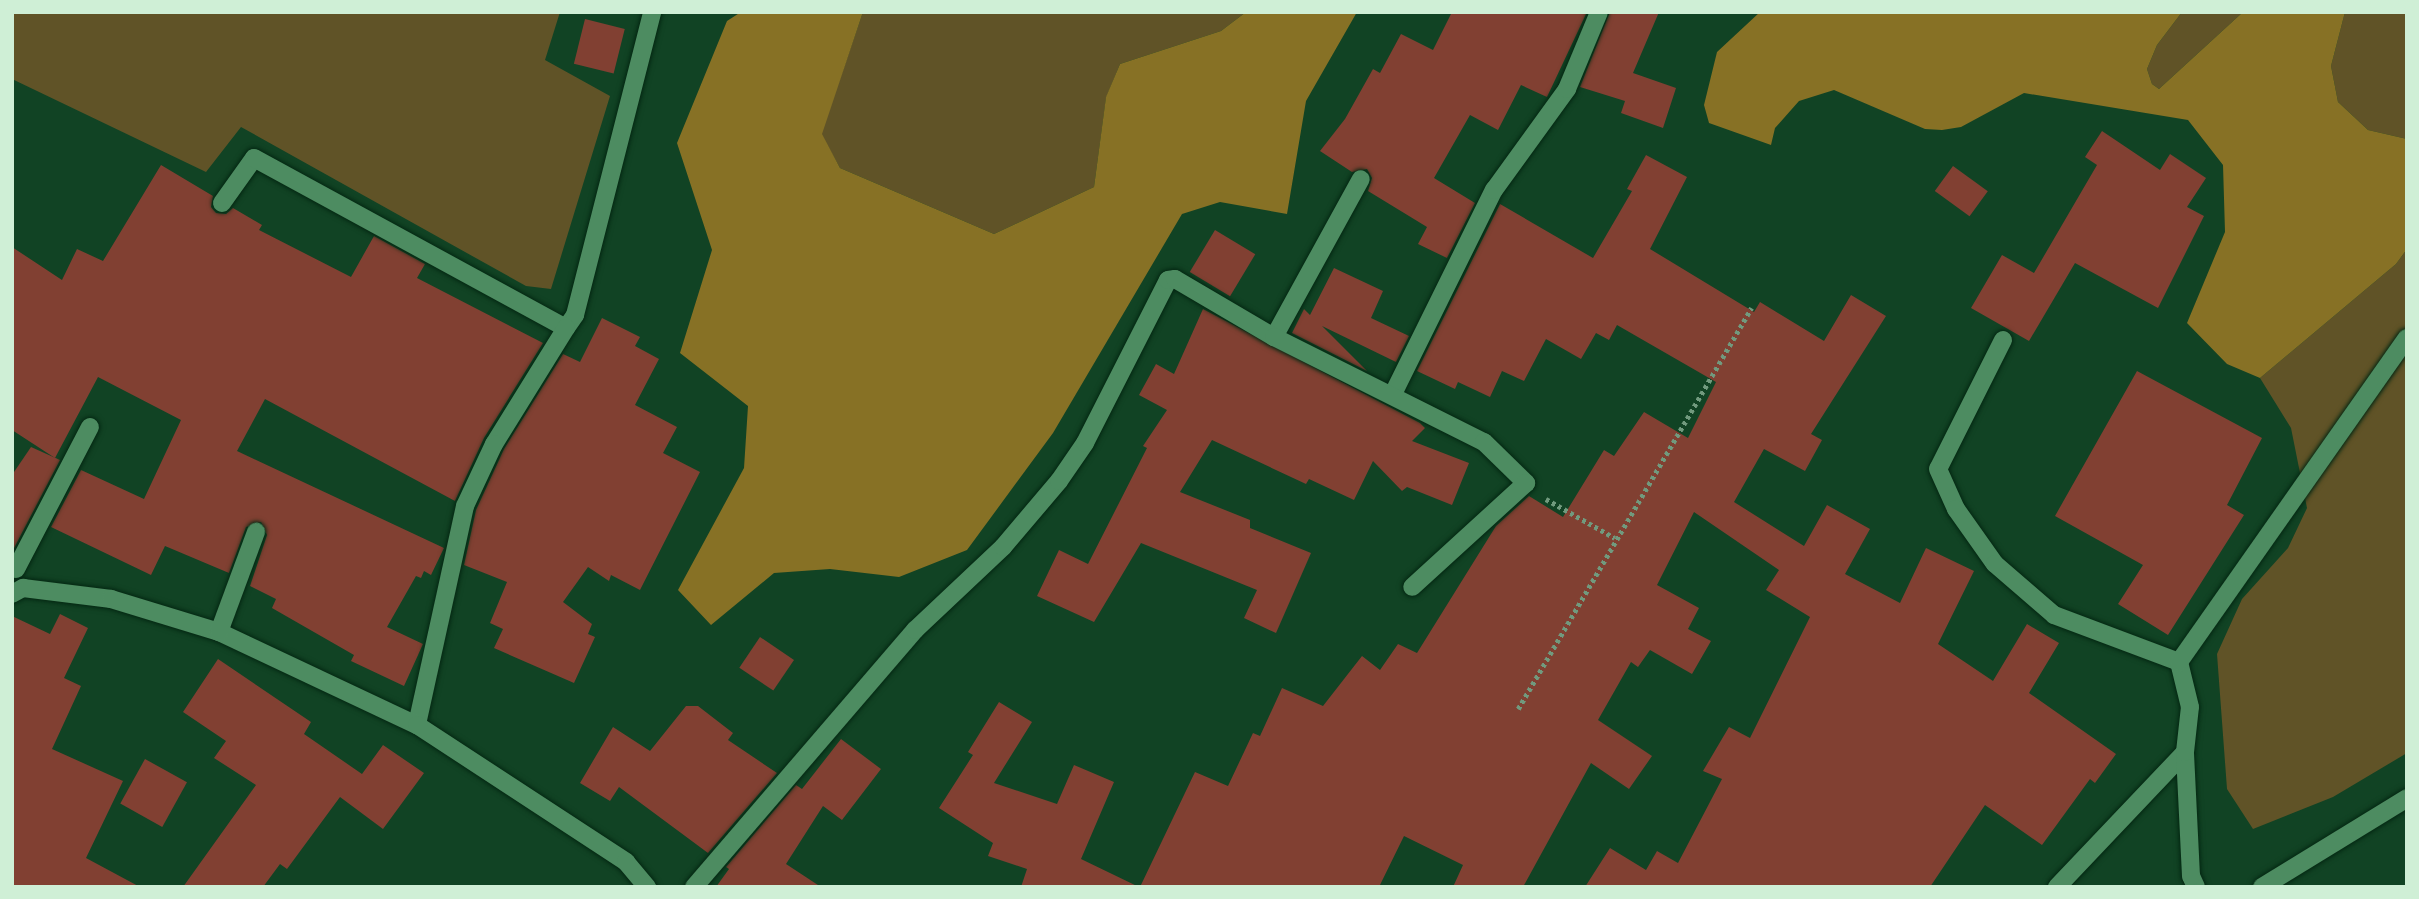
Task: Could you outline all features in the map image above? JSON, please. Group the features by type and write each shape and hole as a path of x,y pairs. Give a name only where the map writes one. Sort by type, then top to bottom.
{"street":[{"path":"416,725 465,506 494,444 575,315 652,12"},
{"path":"1393,394 1494,190 1567,89 1599,12"},
{"path":"222,203 254,158 566,328"},
{"path":"1274,337 1361,179"},
{"path":"694,887 915,630 1003,547 1059,481 1085,443 1168,280 1175,279 1274,337 1393,394 1484,442 1526,483 1412,587"},
{"path":"2196,887 2191,876 2185,752 2190,707 2179,662 2407,338"},
{"path":"2003,340 1938,469 1956,509 1995,564 2054,615 2179,662"},
{"path":"90,427 14,568 18,591 111,599 219,632 416,725 513,792 626,862 647,887"},
{"path":"219,632 256,532"},
{"path":"2057,887 2185,752"},
{"path":"2262,887 2407,798"}],"path":[{"path":"1518,709 1751,308"},
{"path":"1526,483 1553,503 1615,538"}],"shaded area":[{"path":"12,12 560,12 545,60 610,96 551,289 526,286 241,127 206,172 12,79"},
{"path":"741,12 863,12 822,134 840,168 994,234 1094,187 1106,97 1120,64 1221,31 1246,12 1357,12 1306,101 1287,214 1220,202 1182,214 1053,433 967,550 899,577 830,569 774,573 711,625 678,590 744,468 748,406 680,353 712,250 677,143 727,21"},
{"path":"863,12 1246,12 1221,31 1120,64 1106,98 1094,187 994,234 840,168 821,134"},
{"path":"1760,12 2182,12 2157,45 2147,69 2152,84 2159,89 2243,12 2345,12 2331,66 2338,102 2368,130 2407,139 2407,249 2396,264 2260,378 2227,364 2187,323 2225,232 2223,165 2188,120 2024,93 1961,127 1925,129 1834,90 1799,101 1775,128 1771,145 1709,123 1704,105 1717,52"},
{"path":"2182,12 2243,12 2159,89 2152,84 2147,69 2157,45"},
{"path":"2345,12 2407,12 2407,139 2368,130 2338,102 2331,66"},
{"path":"2407,249 2407,753 2333,797 2253,829 2227,789 2217,654 2242,599 2288,548 2307,508 2291,428 2260,378 2396,264"}],"building":[{"path":"1452,12 1587,12 1547,97 1521,85 1498,130 1470,115 1434,178 1475,203 1447,258 1418,244 1427,227 1368,191 1372,178 1367,169 1352,172 1320,151 1345,119 1373,69 1380,73 1401,34 1433,50"},
{"path":"1610,12 1659,12 1633,73 1676,88 1663,128 1621,113 1625,101 1580,87"},
{"path":"585,19 625,29 614,74 574,64"},
{"path":"2102,131 2160,170 2170,154 2206,178 2187,207 2204,216 2158,308 2075,263 2029,341 1971,308 2002,255 2034,273 2097,165 2085,157"},
{"path":"1646,155 1687,177 1650,249 1754,312 1760,302 1824,341 1851,295 1886,316 1811,434 1822,440 1805,471 1764,449 1734,502 1804,546 1827,505 1870,529 1845,574 1900,603 1926,548 1974,571 1938,644 1993,681 2027,624 2059,643 2029,693 2116,754 2095,783 2090,779 2042,845 1985,805 1930,887 1585,887 1610,848 1646,870 1657,851 1678,863 1722,779 1703,771 1729,727 1750,738 1810,617 1766,590 1779,570 1694,512 1657,585 1699,608 1688,629 1711,641 1692,674 1650,650 1638,667 1631,662 1598,720 1652,756 1629,789 1591,763 1523,887 1453,887 1463,865 1404,836 1379,887 1140,887 1195,772 1228,786 1253,733 1260,736 1282,688 1323,706 1362,656 1380,670 1398,644 1417,653 1496,526 1529,496 1563,517 1604,450 1614,456 1644,412 1688,438 1716,382 1617,325 1609,340 1596,333 1581,359 1546,339 1524,381 1502,371 1490,397 1458,382 1455,389 1417,371 1500,204 1593,258 1632,191 1627,189"},
{"path":"161,165 213,196 211,207 216,213 226,214 233,208 262,225 259,230 351,277 374,236 425,264 417,278 543,343 484,438 455,501 265,399 237,451 444,548 431,575 424,571 421,578 416,576 387,627 423,644 404,686 351,661 354,655 272,608 276,599 250,586 267,535 261,522 246,527 229,573 165,546 151,575 51,527 81,470 144,499 181,420 98,377 55,458 12,430 12,247 62,280 77,249 103,261"},
{"path":"1953,166 1988,191 1970,216 1935,191"},
{"path":"1215,230 1255,254 1230,296 1190,272"},
{"path":"1334,268 1383,291 1371,318 1409,336 1396,362 1322,326 1367,371 1292,333 1304,309 1310,315"},
{"path":"1203,309 1420,423 1425,428 1412,441 1469,463 1452,505 1407,487 1402,491 1373,461 1354,500 1309,479 1306,484 1212,440 1180,492 1250,520 1250,528 1311,553 1276,633 1244,618 1257,590 1141,543 1094,622 1037,596 1059,550 1088,564 1147,448 1143,446 1167,410 1139,395 1156,364 1174,374"},
{"path":"602,318 640,337 635,346 659,359 635,405 677,427 663,453 700,472 640,590 611,575 609,581 588,567 563,602 592,624 588,634 595,637 574,683 494,648 503,629 490,623 507,582 464,565 476,510 504,449 563,354 580,362"},
{"path":"2137,371 2262,438 2227,505 2244,515 2168,635 2118,604 2143,565 2055,516"},
{"path":"31,447 60,460 12,552 12,475"},
{"path":"60,614 88,628 64,678 81,686 52,749 123,781 86,858 140,887 12,887 12,616 50,634"},
{"path":"760,637 794,660 773,691 739,668"},
{"path":"218,659 311,722 304,734 362,774 383,745 424,773 383,829 340,797 287,869 280,864 263,887 183,887 256,785 214,758 226,741 183,712"},
{"path":"999,702 1032,722 994,783 1057,804 1074,765 1114,782 1081,859 1139,887 1021,887 1027,869 988,856 993,843 939,808 973,755 968,752"},
{"path":"686,706 698,706 733,733 728,740 777,773 708,853 619,787 610,801 580,783 613,727 650,751"},
{"path":"841,739 881,769 842,820 823,806 786,864 821,887 716,887 729,869 726,867 796,785 802,789"},
{"path":"145,759 187,782 162,827 120,804"}]}
